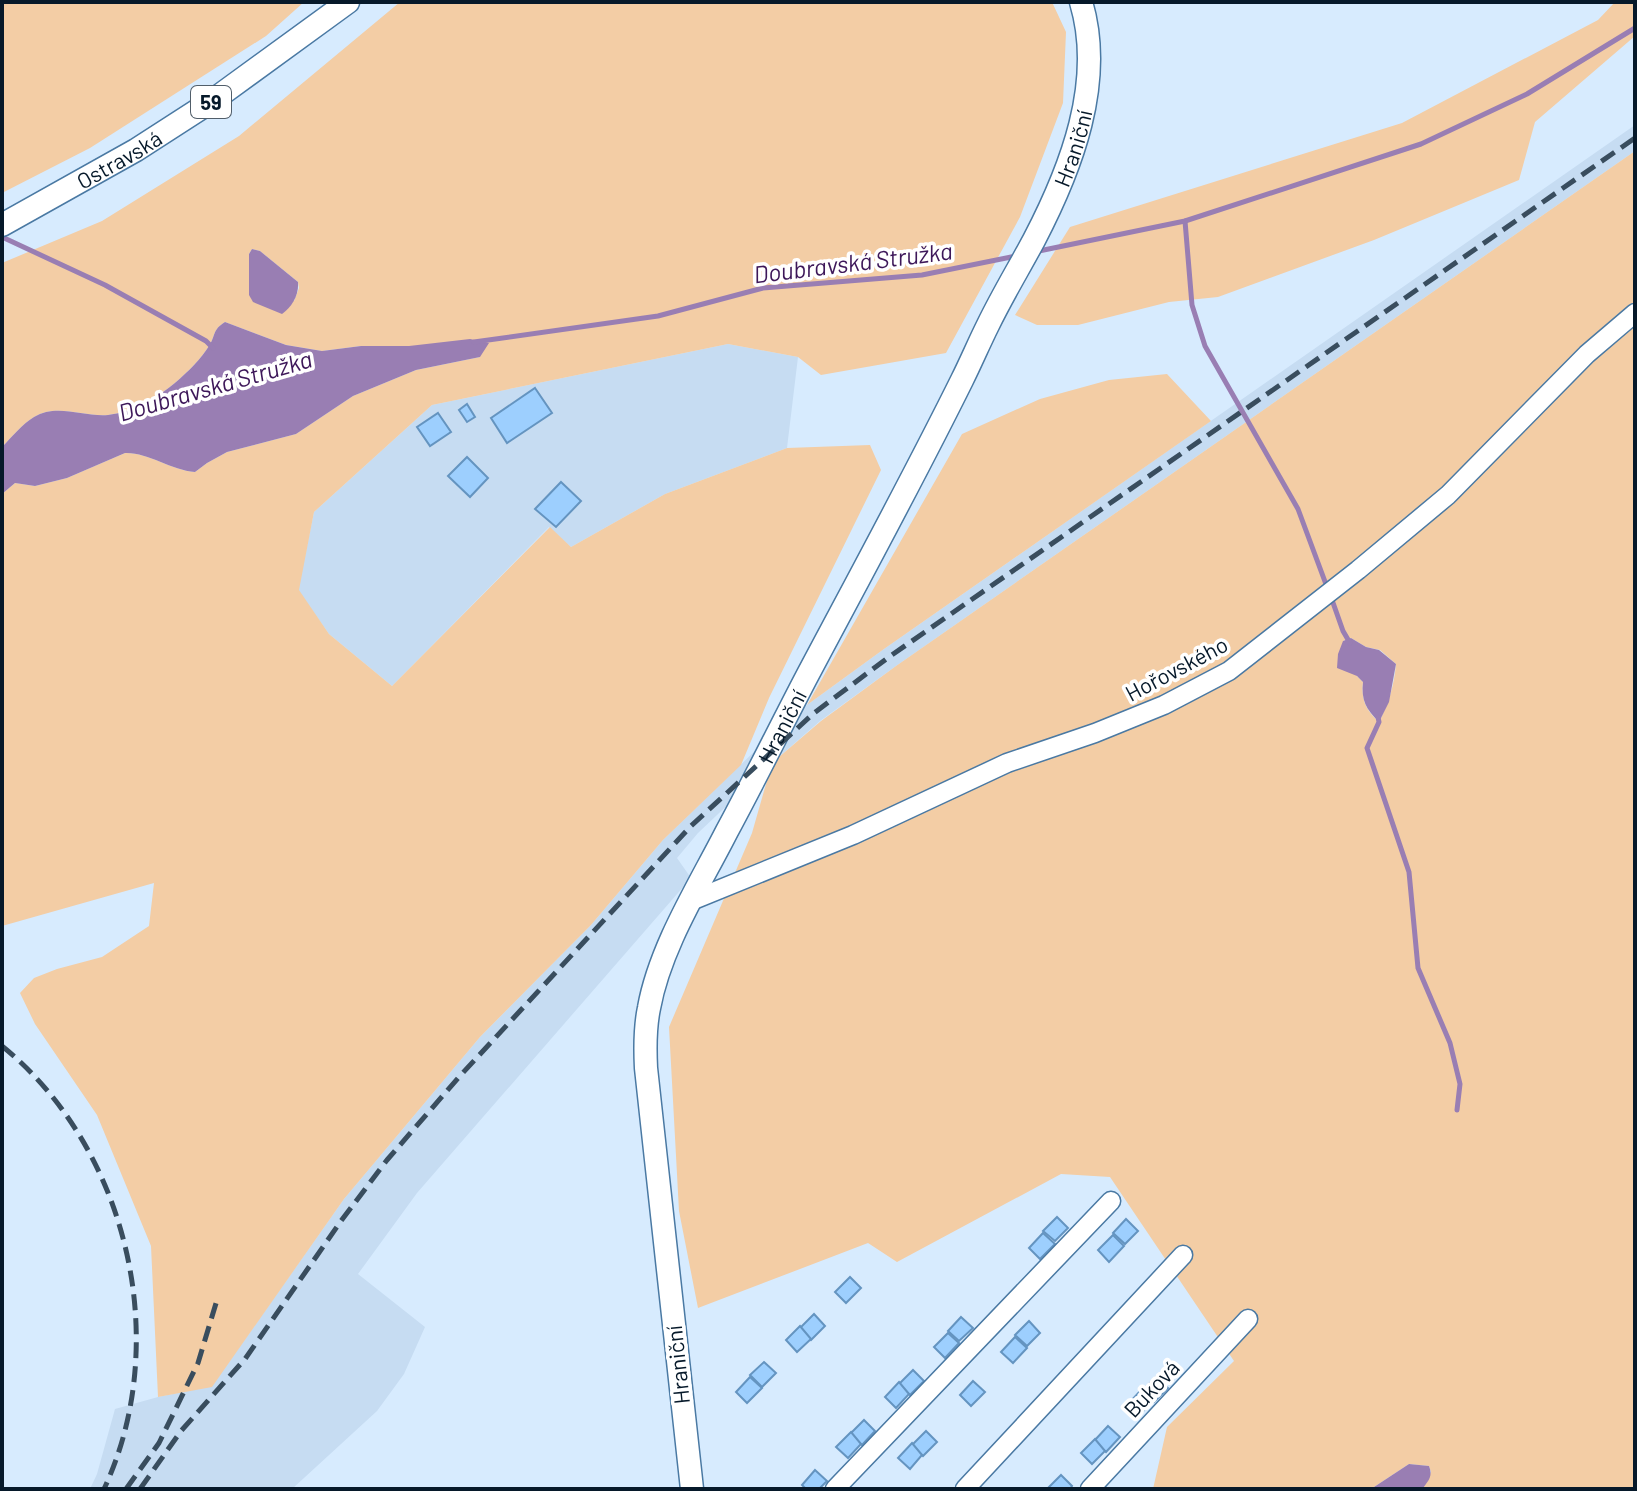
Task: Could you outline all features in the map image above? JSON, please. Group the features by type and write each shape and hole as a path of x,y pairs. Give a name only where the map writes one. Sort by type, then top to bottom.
{"main road":[{"name":"Ostravská","path":"2,225 162,134 348,2"},
{"name":"Hraniční","path":"692,1489 650,1117 645,1049 653,990 668,948 691,901 964,377 1062,179 1083,114 1088,81 1088,26 1081,2"}],"street":[{"name":"Hořovského","path":"691,901 853,835 1007,763 1164,705 1229,671 1448,495 1587,354 1635,313"},
{"path":"835,1489 1111,1201"},
{"path":"965,1489 1183,1255"},
{"name":"Buková","path":"1090,1489 1248,1319"}],"shaded area":[{"path":"2,2 304,2 266,36 90,148 2,193"},
{"path":"400,2 1052,2 1066,32 1063,103 1020,217 946,353 821,375 798,357 728,344 432,405 314,512 299,590 329,634 392,686 550,527 571,547 665,494 787,448 870,445 881,470 769,698 741,765 663,840 591,925 480,1037 344,1199 212,1387 158,1397 151,1246 97,1115 35,1024 20,993 34,978 102,957 149,926 154,883 2,926 2,494 15,483 35,486 67,478 125,453 142,455 195,472 227,452 296,434 353,396 416,370 480,357 409,346 361,346 322,351 286,345 225,322 216,330 209,346 194,365 153,399 108,415 61,411 43,413 25,423 2,447 2,263 102,221 239,136","holes":["252,249 260,251 298,282 294,301 249,295 249,254"]},
{"path":"1615,2 1635,2 1635,36 1535,122 1519,180 1374,240 1218,297 1169,302 1078,325 1037,325 1015,315 1070,227 1402,123 1598,20"},
{"path":"1635,125 1635,151 820,721 698,833 677,858 691,878 417,1193 358,1274 425,1327 404,1374 377,1411 292,1489 90,1489 115,1409 212,1386 344,1199 480,1037 591,925 663,840 758,748 807,705 884,649"},
{"path":"1635,151 1635,1489 1419,1489 1423,1488 1431,1472 1429,1466 1409,1464 1371,1489 1153,1489 1167,1427 1234,1361 1110,1177 1061,1174 897,1262 868,1243 698,1308 679,1211 669,1027 752,833 772,763 821,721","holes":["1351,638 1366,647 1380,650 1396,664 1386,708 1379,722 1365,704 1363,682 1357,676 1343,641"]},
{"path":"728,344 798,357 787,448 665,494 571,547 549,527 392,686 329,634 298,590 314,512 432,405"},
{"path":"1167,374 1211,421 807,705 962,434 1040,399 1109,380"}],"water":[{"path":"252,249 260,251 298,282 294,300 282,314 253,302 249,295 249,254"},
{"path":"225,322 286,345 322,351 470,339 489,343 480,357 416,370 353,396 296,434 227,452 195,472 142,455 125,453 67,478 35,486 15,483 2,494 2,447 30,420 52,411 108,415 142,405 185,374"},
{"path":"1351,638 1379,650 1396,664 1389,702 1379,722 1365,704 1363,682 1357,676 1337,668 1343,641"},
{"path":"1409,1464 1429,1466 1429,1480 1423,1488 1371,1489"}],"building":[{"path":"535,388 552,413 507,443 491,418"},
{"path":"467,404 475,417 467,422 459,410"},
{"path":"438,413 451,432 430,446 417,427"},
{"path":"467,457 488,478 470,497 448,476"},
{"path":"561,482 581,501 556,527 535,509"},
{"path":"1057,1217 1068,1228 1055,1241 1043,1231"},
{"path":"1126,1219 1138,1231 1125,1244 1113,1233"},
{"path":"1043,1233 1055,1244 1040,1259 1029,1248"},
{"path":"1113,1235 1124,1246 1109,1262 1098,1250"},
{"path":"850,1277 861,1288 846,1303 835,1292"},
{"path":"814,1314 825,1326 811,1340 800,1328"},
{"path":"961,1317 973,1328 959,1341 948,1331"},
{"path":"1029,1321 1040,1333 1027,1346 1015,1335"},
{"path":"800,1326 811,1339 797,1352 786,1340"},
{"path":"948,1333 959,1343 945,1358 934,1347"},
{"path":"1015,1337 1027,1348 1013,1363 1001,1352"},
{"path":"764,1362 776,1373 762,1387 750,1375"},
{"path":"913,1370 924,1381 910,1395 899,1384"},
{"path":"750,1377 762,1388 747,1403 736,1392"},
{"path":"1156,1377 1168,1388 1154,1402 1142,1391"},
{"path":"973,1381 985,1392 971,1406 960,1395"},
{"path":"899,1382 909,1394 896,1408 885,1397"},
{"path":"1142,1389 1153,1401 1140,1414 1129,1403"},
{"path":"864,1420 875,1431 862,1445 850,1434"},
{"path":"1108,1426 1120,1437 1106,1452 1094,1441"},
{"path":"926,1431 937,1442 923,1456 912,1445"},
{"path":"851,1432 861,1444 848,1458 836,1447"},
{"path":"1095,1439 1105,1451 1092,1464 1081,1453"},
{"path":"912,1443 922,1455 910,1469 898,1458"},
{"path":"815,1470 827,1481 819,1489 806,1489 802,1485"},
{"path":"1061,1475 1072,1486 1070,1489 1047,1489"}],"waterway":[{"name":"Doubravská Stružka","path":"1034,252 1185,221 1421,144 1527,94 1635,28"},
{"path":"1185,221 1192,305 1205,346 1298,509 1327,587"},
{"path":"2,237 105,285 206,341 213,348"},
{"name":"Doubravská Stružka","path":"474,342 658,316 763,288 922,275 1016,256"},
{"path":"1331,597 1350,643"},
{"path":"1378,717 1379,722 1367,748 1409,872 1418,968 1450,1043 1460,1084 1457,1110"}],"railway":[{"path":"140,1489 181,1431 245,1359 387,1160 459,1077 691,826 814,713 889,657 1635,138"},
{"path":"2,1046 45,1088 81,1138 108,1192 126,1251 135,1311 135,1372 125,1432 104,1489"},
{"path":"126,1489 159,1443 198,1363 217,1300"}]}
